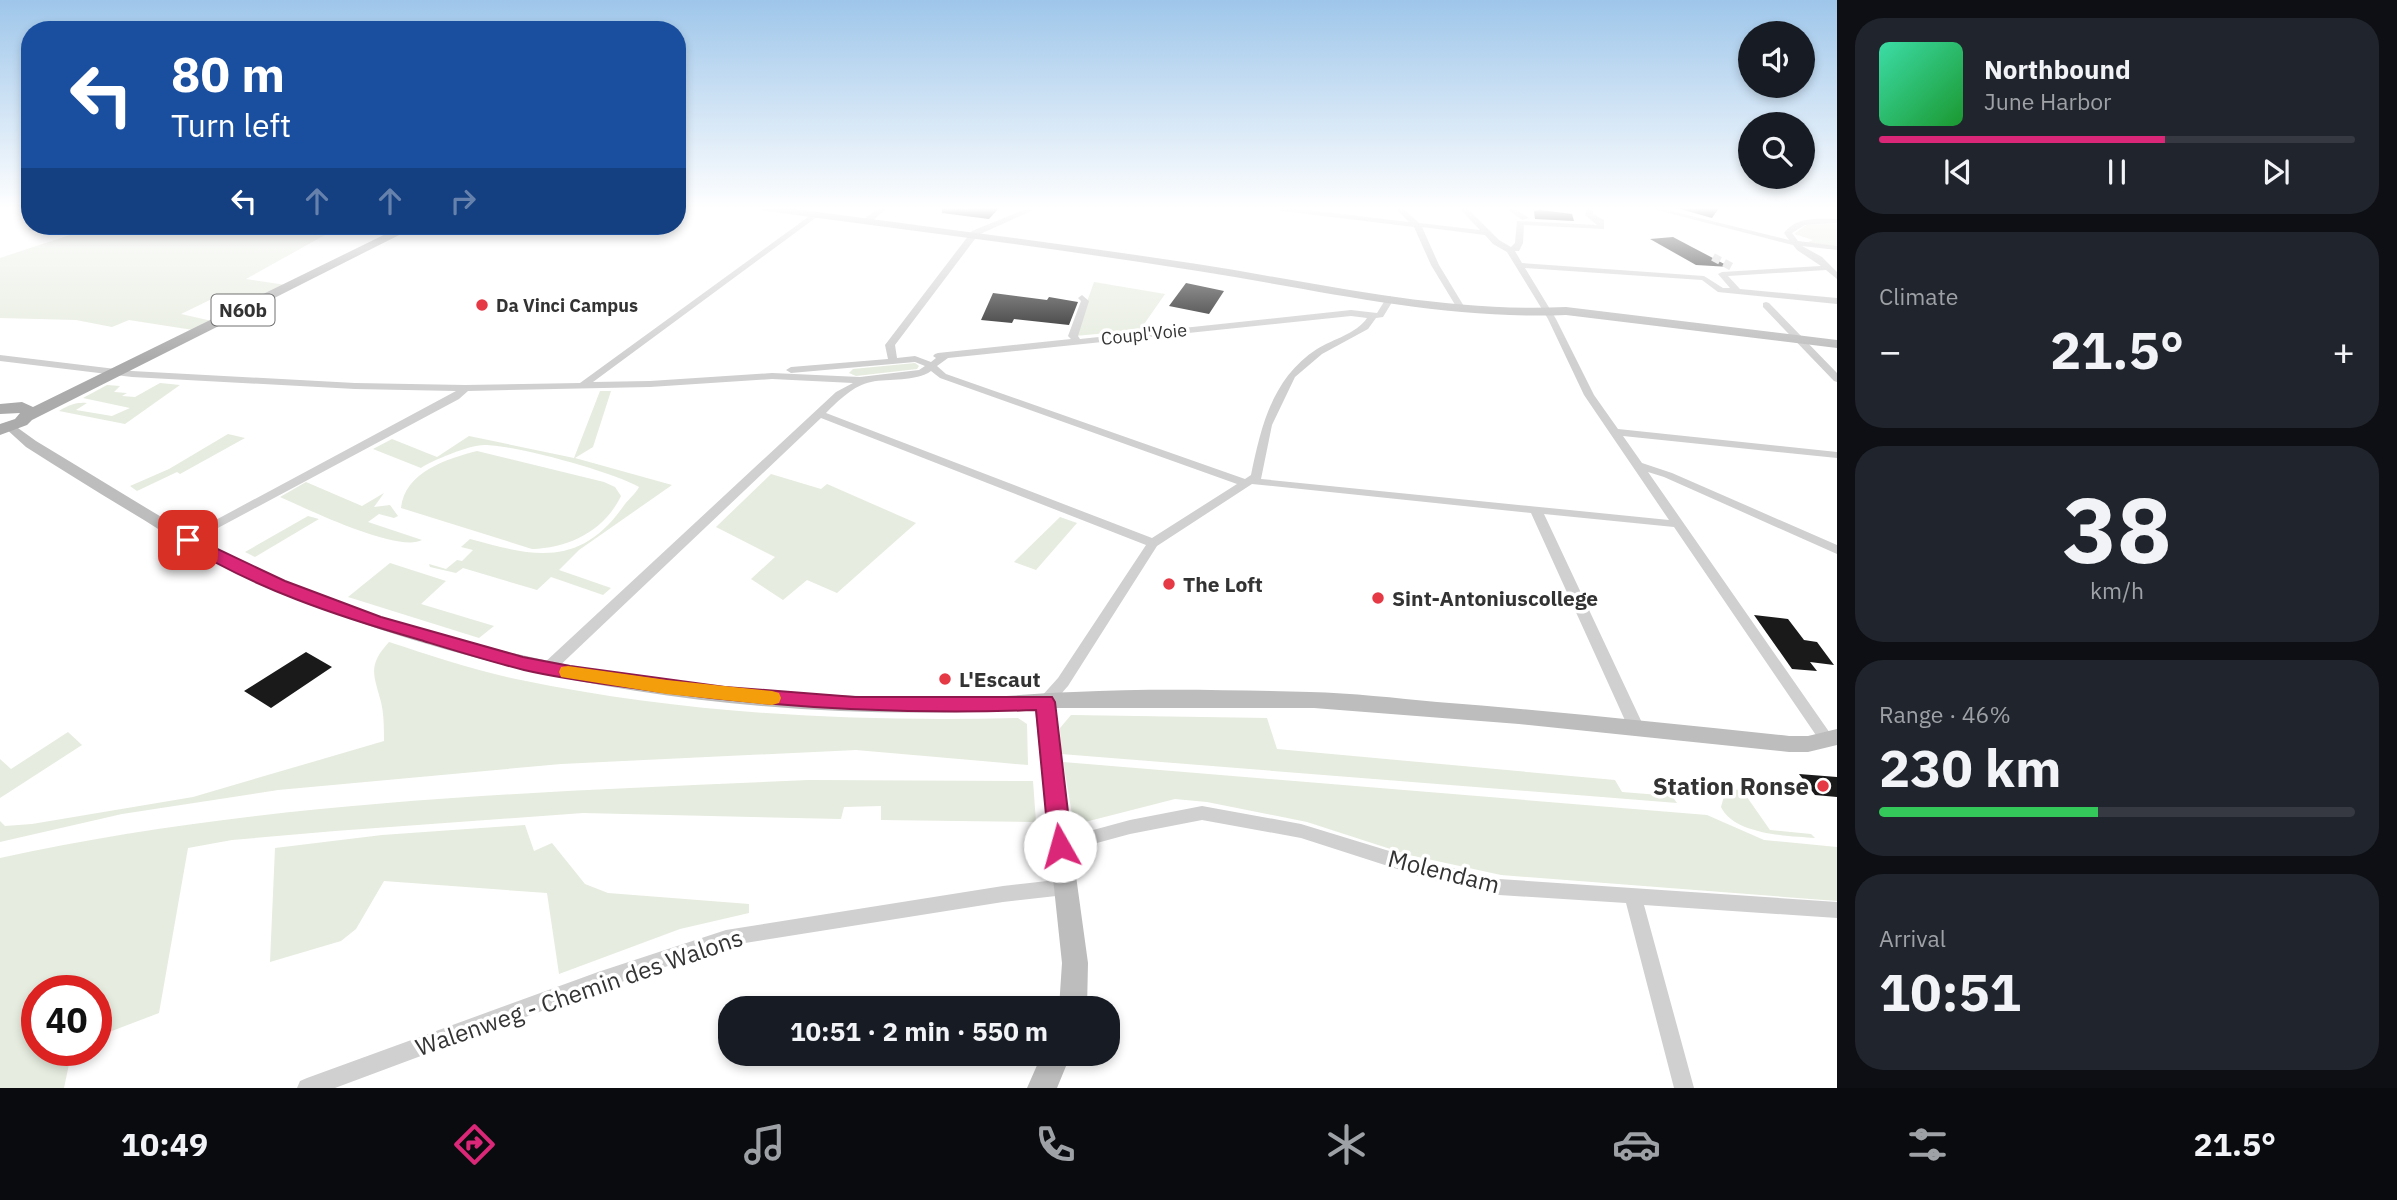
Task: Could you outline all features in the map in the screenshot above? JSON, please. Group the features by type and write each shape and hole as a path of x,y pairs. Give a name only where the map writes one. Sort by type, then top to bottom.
{"main road":[{"name":"N60b","path":"5,429 27,412 118,373 348,258"},
{"name":"N60b","path":"0,409 27,412"}],"street":[{"path":"583,385 756,258"},
{"path":"893,360 890,345 956,258"},
{"path":"1129,258 1461,308 1547,313 1566,311 1837,344"},
{"path":"1432,258 1461,308"},
{"path":"5,429 223,560 312,599 445,642 548,668 667,687 807,701 1045,713 1077,699 1314,700 1636,727 1789,744 1832,738 1677,524 1590,395 1515,258"},
{"path":"1813,258 1837,277"},
{"path":"1519,265 1700,278 1712,280 1719,287 1716,289 1724,292 1734,291 1761,300 1837,300"},
{"path":"1732,267 1743,273"},
{"path":"1734,291 1722,274 1827,268"},
{"path":"1076,340 1073,336 1085,301 1082,298"},
{"path":"1074,996 1075,963 1045,713 1153,543 1258,474 1267,425 1291,376 1312,357 1365,327 1372,318 1380,315 1383,298"},
{"path":"1761,300 1837,379"},
{"name":"Coupl'Voie","path":"772,376 790,371 1076,340 1342,315 1372,318"},
{"name":"Coupl'Voie","path":"929,367 946,355"},
{"path":"0,358 118,373 355,386 465,388 772,376 866,379 918,373 929,367"},
{"path":"918,359 943,376 1031,409 1248,482 1677,524"},
{"path":"840,394 845,378 841,371 849,366"},
{"path":"548,668 840,394 866,379"},
{"path":"188,540 434,408 465,388"},
{"path":"820,414 1153,543"},
{"path":"1616,432 1837,455"},
{"path":"1641,471 1668,475 1837,551"},
{"path":"1536,510 1636,727"},
{"name":"Molendam","path":"1059,837 1202,813 1301,831 1460,879 1499,887 1837,910"},
{"name":"Walenweg - Chemin des Walons","path":"307,1088 598,981 726,938 1003,894 1065,887"},
{"path":"1633,898 1684,1088"},
{"path":"1042,1088 1052,1066"}],"shaded area":[{"path":"0,258 284,258 246,279 286,285 254,301 218,296 181,314 212,321 193,330 129,320 112,327 76,320 0,318"},
{"path":"1094,282 1165,294 1140,330 1075,336"},
{"path":"915,363 919,366 917,369 856,376 849,373 853,369"},
{"path":"160,383 180,385 125,424 59,411 73,404 87,403 76,410 112,416 130,408 83,398 107,385 120,386 114,392 127,393 122,396 135,397"},
{"path":"600,391 611,391 593,447 575,458 672,485 579,550 559,570 611,588 603,595 551,577 537,590 463,568 456,573 430,567 429,564 446,569 457,560 462,561 473,550 461,547 470,539 536,553 574,548 608,525 639,487 563,460 499,446 469,448 421,468 373,449 392,439 437,457 469,436 574,458"},
{"path":"228,434 245,438 180,474 177,472 137,491 130,486 169,469"},
{"path":"477,451 604,482 615,487 621,496 605,519 584,535 559,545 532,549 401,508 410,485 419,476 440,463"},
{"path":"771,474 821,489 827,484 916,523 837,593 807,580 783,600 751,579 775,557 716,527"},
{"path":"306,482 362,506 384,493 374,507 390,505 398,516 394,518 379,514 368,522 422,540 410,542 374,535 280,497"},
{"path":"308,516 319,519 255,557 245,552"},
{"path":"1060,517 1077,523 1036,570 1014,562"},
{"path":"390,563 446,581 421,604 494,626 479,638 348,597"},
{"path":"389,642 504,676 644,701 831,717 1018,718 1027,724 1028,765 856,750 561,764 278,790 122,814 0,842 0,821 5,826 32,824 193,797 384,741 383,711 374,671 377,658"},
{"path":"1071,715 1267,718 1277,749 1615,780 1622,792 1672,796 1677,803 1061,754 1060,728"},
{"path":"68,732 82,745 0,798 0,759 11,769"},
{"path":"1063,762 1707,815 1764,840 1837,847 1837,901 1501,875 1409,855 1307,822 1207,802 1175,799 1085,822 1072,814"},
{"path":"809,780 1033,781 1036,822 881,820 881,806 844,807 841,819 583,813 232,840 188,848 159,1013 112,1031 112,975 21,975 21,1066 69,1066 64,1088 0,1088 0,858 100,838 301,811 606,789"},
{"path":"1726,789 1742,790 1770,830 1811,834 1815,838 1763,832 1738,823 1721,807"},
{"path":"525,825 534,851 552,843 585,884 608,893 749,904 749,913 680,929 559,974 547,893 384,881 356,929 341,941 270,962 275,848 382,835"}],"building":[{"path":"1683,258 1712,258 1730,267 1696,265"},
{"path":"1186,283 1224,291 1209,314 1169,306"},
{"path":"993,293 1078,302 1069,325 1014,319 1012,323 981,320"},
{"path":"1754,615 1788,619 1804,640 1817,642 1834,665 1810,662 1817,671 1792,669"},
{"path":"306,652 332,667 271,708 244,691"},
{"name":"Station Ronse","path":"1799,774 1837,777 1837,797 1815,795"}],"tunnel":[{"path":"1714,258 1732,267"}],"slow traffic":[{"path":"568,672 667,687 772,698"}],"place":[{"name":"Da Vinci Campus","path":"482,305"},
{"name":"The Loft","path":"1169,584"},
{"name":"Sint-Antoniuscollege","path":"1378,598"},
{"name":"L'Escaut","path":"945,679"},
{"name":"Station Ronse","path":"1823,786"}],"route":[{"path":"188,540 211,554 279,585 375,621 523,663 570,673 725,694 855,704 961,706 1045,702 1060,846"}]}
